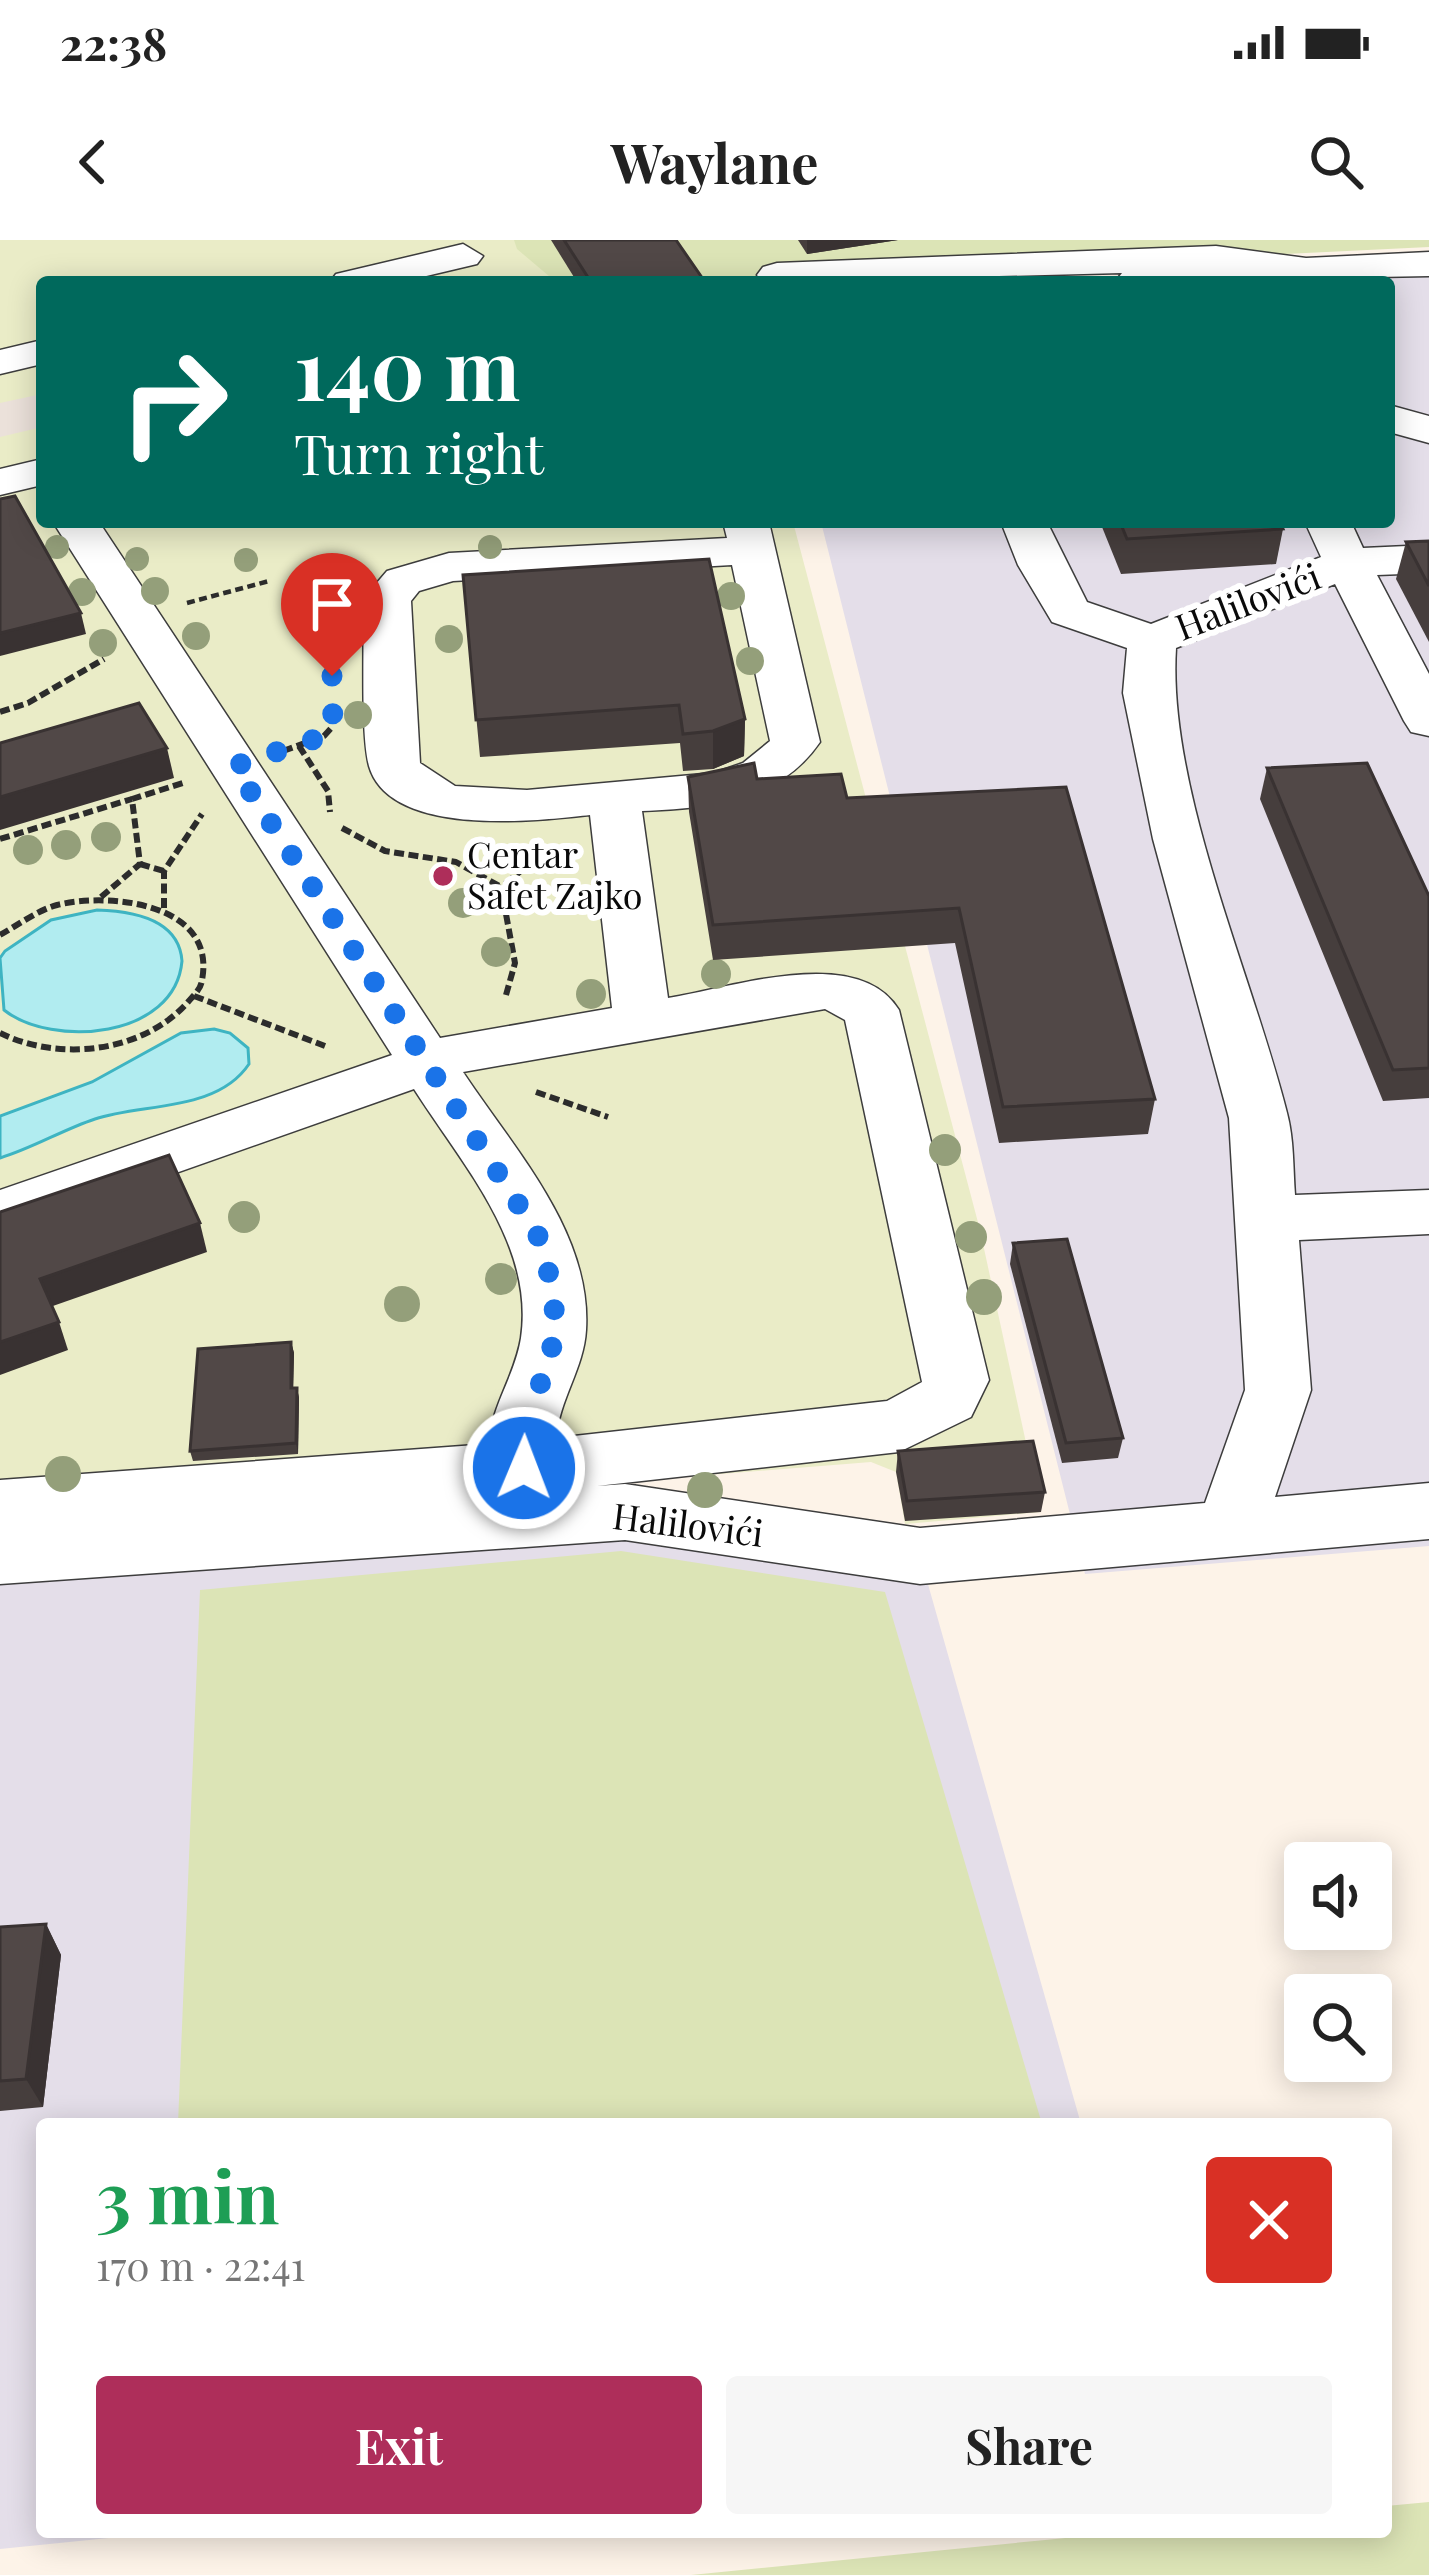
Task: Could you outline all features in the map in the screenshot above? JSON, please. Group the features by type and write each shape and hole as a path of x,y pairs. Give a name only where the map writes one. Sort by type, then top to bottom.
{"street":[{"path":"1049,240 1096,263"},
{"path":"776,275 1216,258 1300,276 1429,264"},
{"path":"382,276 468,260"},
{"path":"0,362 36,353"},
{"path":"0,482 36,473"},
{"path":"80,528 423,1065 515,1194 550,1272 554,1338 520,1424 524,1468"},
{"path":"1026,528 1041,565 1069,612 1104,628 1152,640"},
{"path":"750,536 795,742 787,758 745,780 615,812 466,805 409,787 394,767 387,599 403,581 436,568 750,536"},
{"path":"1337,543 1429,721"},
{"name":"Halilovići","path":"1230,1530 1278,1390 1259,1118 1179,838 1148,693 1152,640 1337,543 1429,560"},
{"path":"615,812 642,1018"},
{"path":"0,1214 423,1065 642,1018 820,989 853,996 871,1010 956,1380 948,1399 899,1426 524,1468 0,1507"},
{"path":"1265,1220 1429,1211"},
{"name":"Halilovići","path":"0,1556 625,1512 920,1556 1429,1511"}],"path":[{"path":"0,712 28,704 143,631 269,581"},
{"path":"0,839 132,799 239,774 324,736 333,726 334,714"},
{"path":"164,908 164,871 196,820 239,774"},
{"path":"132,799 140,864"},
{"path":"194,996 360,1059 423,1065 453,1038 495,1011 514,982 501,886 554,847 615,812"},
{"path":"140,864 164,871"},
{"path":"100,898 140,864"},
{"path":"0,934 32,915 100,898 164,908 189,924 205,946 206,972 182,1014 111,1046 36,1047 0,1033"}],"shaded area":[{"path":"1429,276 1429,1546 1085,1574 823,528 1395,528 1395,278"},
{"path":"36,395 36,428 0,437 0,403"},
{"path":"625,1512 920,1556 1079,2118 36,2118 36,2538 109,2538 0,2549 0,1557"}],"green space":[{"name":"Centar Safet Zajko","path":"0,240 514,240 517,249 549,276 36,276 36,528 795,528 980,1230 1041,1512 905,1524 896,1472 871,1462 0,1532"},
{"path":"473,240 1429,240 1429,247 827,276 508,276"},
{"path":"621,1551 885,1592 1040,2118 178,2118 200,1590"},
{"path":"1429,2502 1429,2575 691,2575 1065,2538 1392,2538 1392,2505"}],"water":[{"path":"97,910 152,920 172,935 182,961 174,987 158,1007 135,1021 80,1032 25,1022 4,1010 0,958 5,951 51,920"},
{"path":"214,1029 230,1033 248,1048 249,1064 218,1091 178,1104 95,1119 0,1158 0,1116 92,1082 181,1033"}],"building":[{"path":"564,240 676,240 701,276 587,276"},
{"path":"15,496 81,613 0,633 0,499"},
{"path":"1122,528 1283,529 1127,539"},
{"path":"1429,541 1429,586 1406,542"},
{"path":"709,559 745,719 713,731 683,734 679,705 476,720 463,575"},
{"path":"139,703 167,748 0,797 0,743"},
{"path":"754,763 757,779 841,774 847,798 1066,787 1155,1099 1003,1107 959,908 713,925 688,777"},
{"path":"1367,763 1429,896 1429,1068 1393,1070 1267,768"},
{"path":"169,1155 200,1223 40,1279 59,1322 0,1342 0,1212"},
{"path":"1067,1239 1123,1438 1066,1443 1013,1243"},
{"path":"291,1342 291,1388 297,1388 296,1443 190,1451 198,1349"},
{"path":"1033,1441 1045,1492 907,1501 898,1451"},
{"path":"46,1924 26,2079 0,2081 0,1927"}],"place":[{"name":"Centar Safet Zajko","path":"443,876"}],"route":[{"path":"332,676 333,726 324,736 234,766 431,1063 537,1233 550,1272 554,1338 548,1364 520,1424 524,1468"}]}
